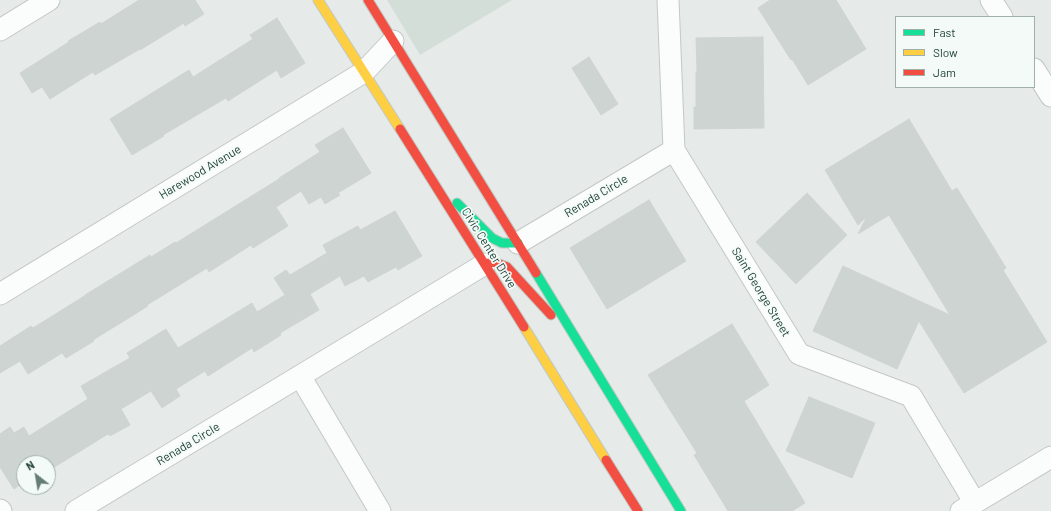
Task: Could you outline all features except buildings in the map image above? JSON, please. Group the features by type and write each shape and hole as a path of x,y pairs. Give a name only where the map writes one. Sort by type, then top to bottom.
{"main road":[{"name":"Civic Center Drive","path":"318,0 485,264 638,511"},
{"path":"368,0 681,511"},
{"path":"426,170 492,238 502,243 518,243"},
{"path":"485,264 494,262 507,267 585,353"}],"street":[{"path":"0,30 49,0"},
{"name":"Saint George Street","path":"668,0 674,150 799,354 911,396 968,507"},
{"path":"991,0 1001,16"},
{"name":"Harewood Avenue","path":"0,294 364,72 393,41"},
{"path":"1035,71 1051,96"},
{"name":"Renada Circle","path":"518,243 674,150"},
{"name":"Renada Circle","path":"76,511 485,264"},
{"path":"300,376 380,511"},
{"path":"968,507 1051,457"}],"shaded area":[{"path":"387,0 512,0 420,55"}],"traffic: fast":[{"path":"457,203 492,238 502,243 518,243"},
{"path":"536,273 681,511"}],"traffic: slow":[{"path":"318,0 400,129"},
{"path":"524,327 606,460"}],"traffic: jam":[{"path":"368,0 536,273"},
{"path":"400,129 524,327"},
{"path":"485,264 494,262 507,267 551,315"},
{"path":"606,460 638,511"}]}
